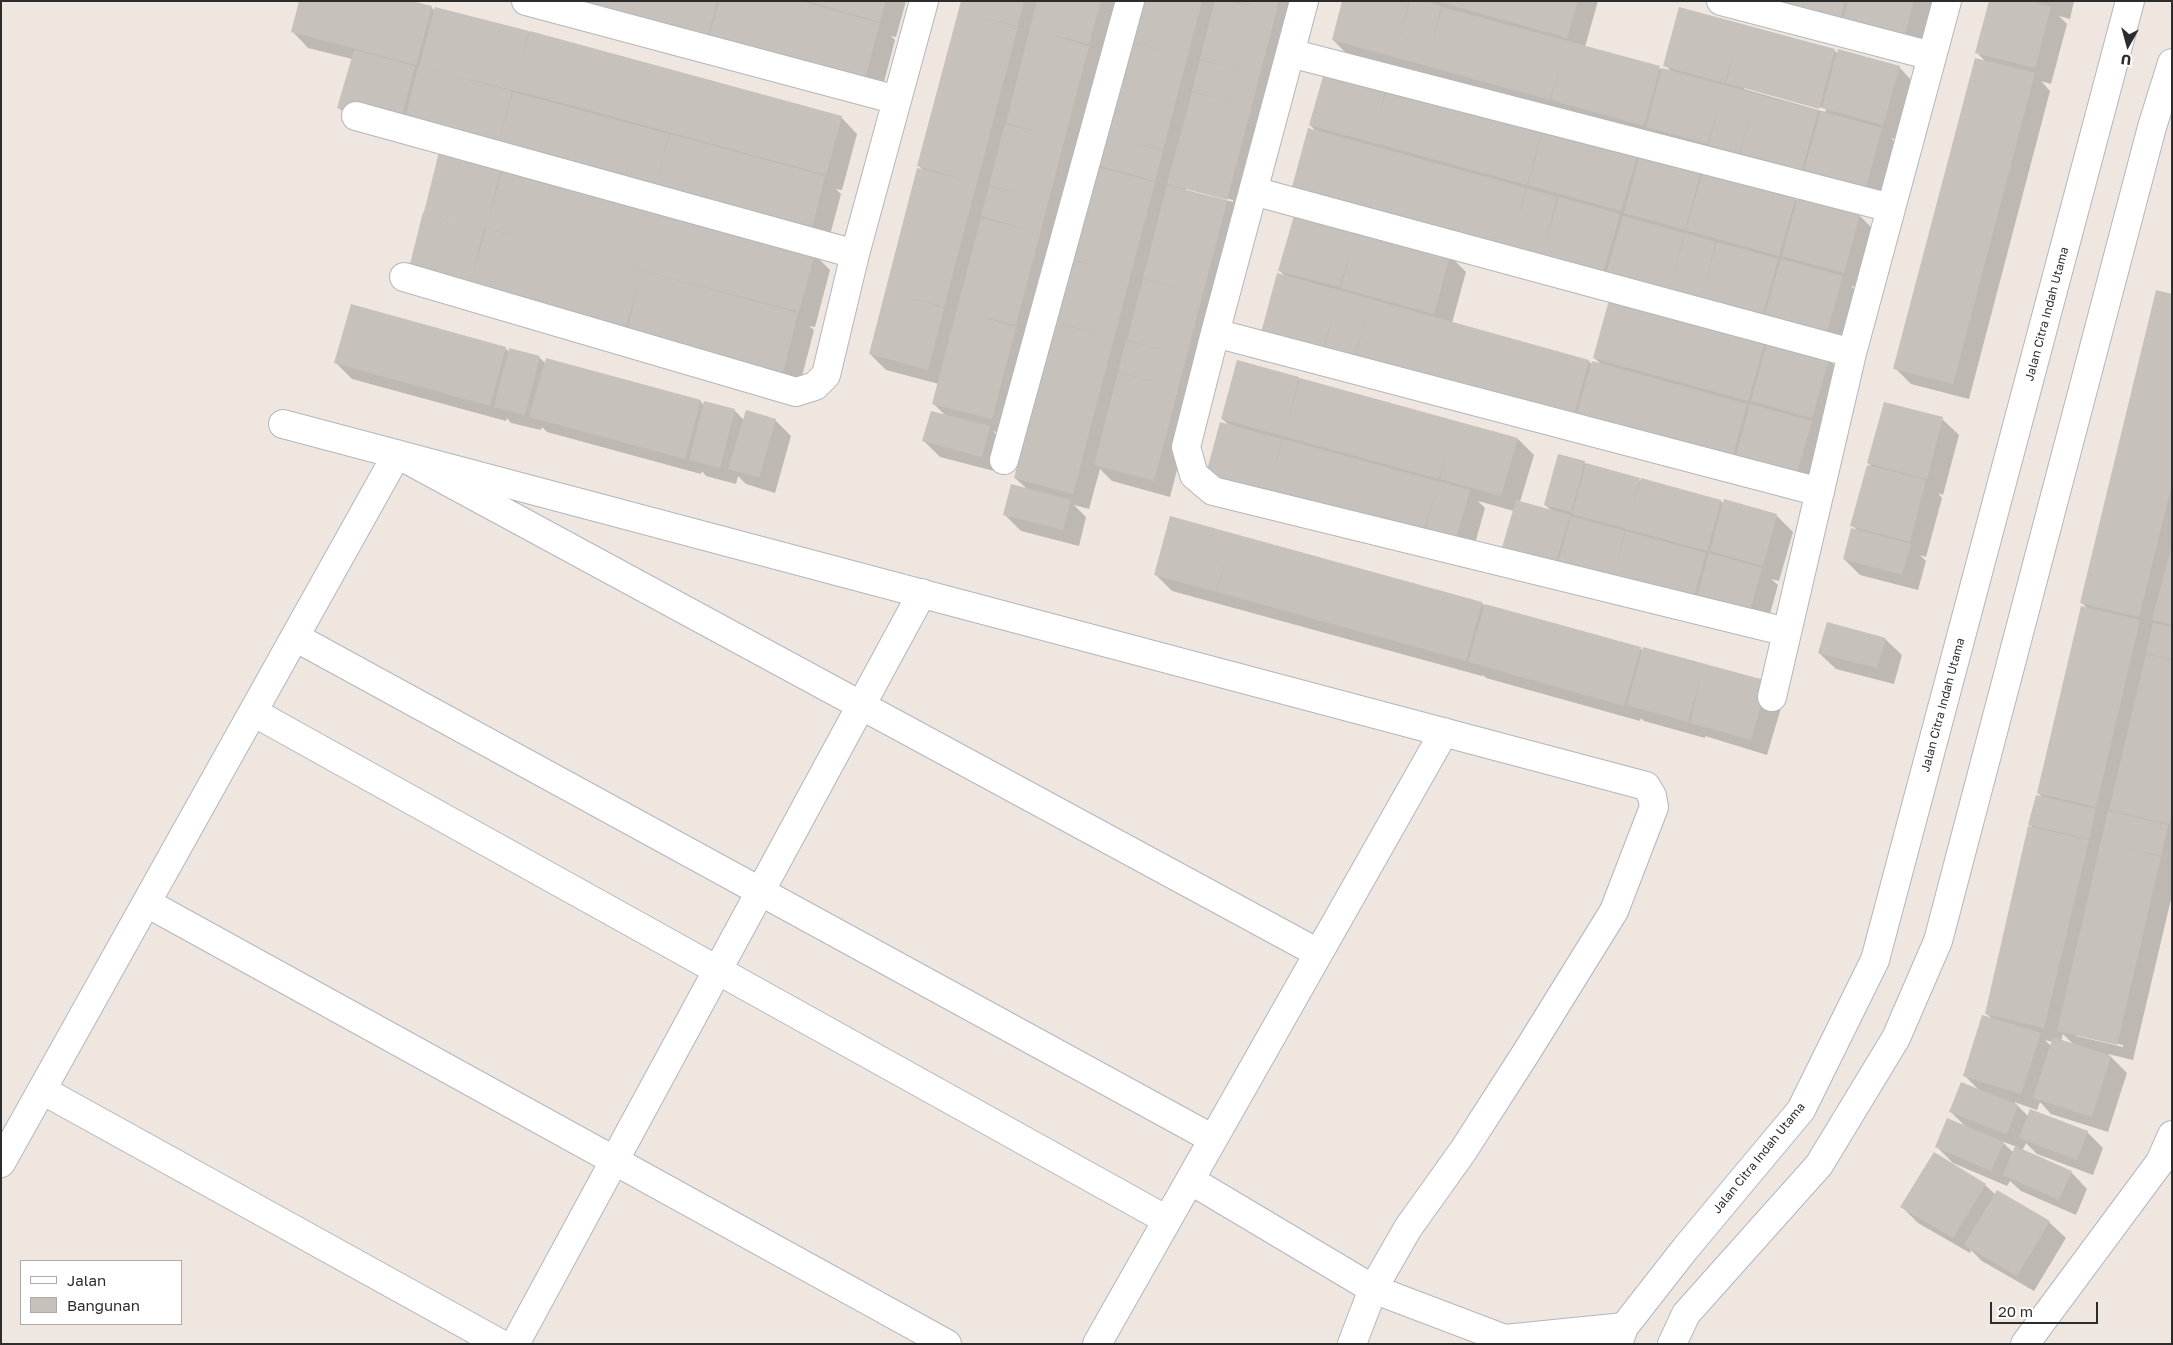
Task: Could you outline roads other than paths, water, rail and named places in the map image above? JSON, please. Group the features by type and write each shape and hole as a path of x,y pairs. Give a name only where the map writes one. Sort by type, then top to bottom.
{"street":[{"path":"526,1 897,100"},
{"path":"404,277 796,392 815,386 826,375 855,254 924,1"},
{"path":"1004,460 1130,1"},
{"path":"1304,1 1252,191 1186,447 1194,475 1213,491 1787,632"},
{"path":"1721,1 1932,56"},
{"path":"1772,697 1852,353 1947,1"},
{"name":"Jalan Citra Indah Utama","path":"1621,1335 1685,1249 1801,1110 1875,960 2130,1"},
{"path":"1290,53 1891,208"},
{"path":"1672,1344 1686,1314 1819,1165 1896,1038 1938,941 2162,128 2172,63"},
{"path":"356,116 855,254"},
{"path":"1252,191 1852,353"},
{"path":"1215,333 1820,492"},
{"path":"283,424 1646,786 1652,796 1654,807 1614,910 1463,1151 1408,1228 1373,1290 1352,1344"},
{"path":"1,1163 397,454"},
{"path":"397,454 1318,953"},
{"path":"516,1344 922,593"},
{"path":"295,637 1213,1139"},
{"path":"253,712 1167,1220"},
{"path":"1097,1344 1444,732"},
{"path":"146,903 947,1344"},
{"path":"42,1090 501,1344"},
{"path":"2025,1344 2166,1166 2172,1135"},
{"path":"1190,1180 1373,1290 1506,1341 1621,1335"}]}
